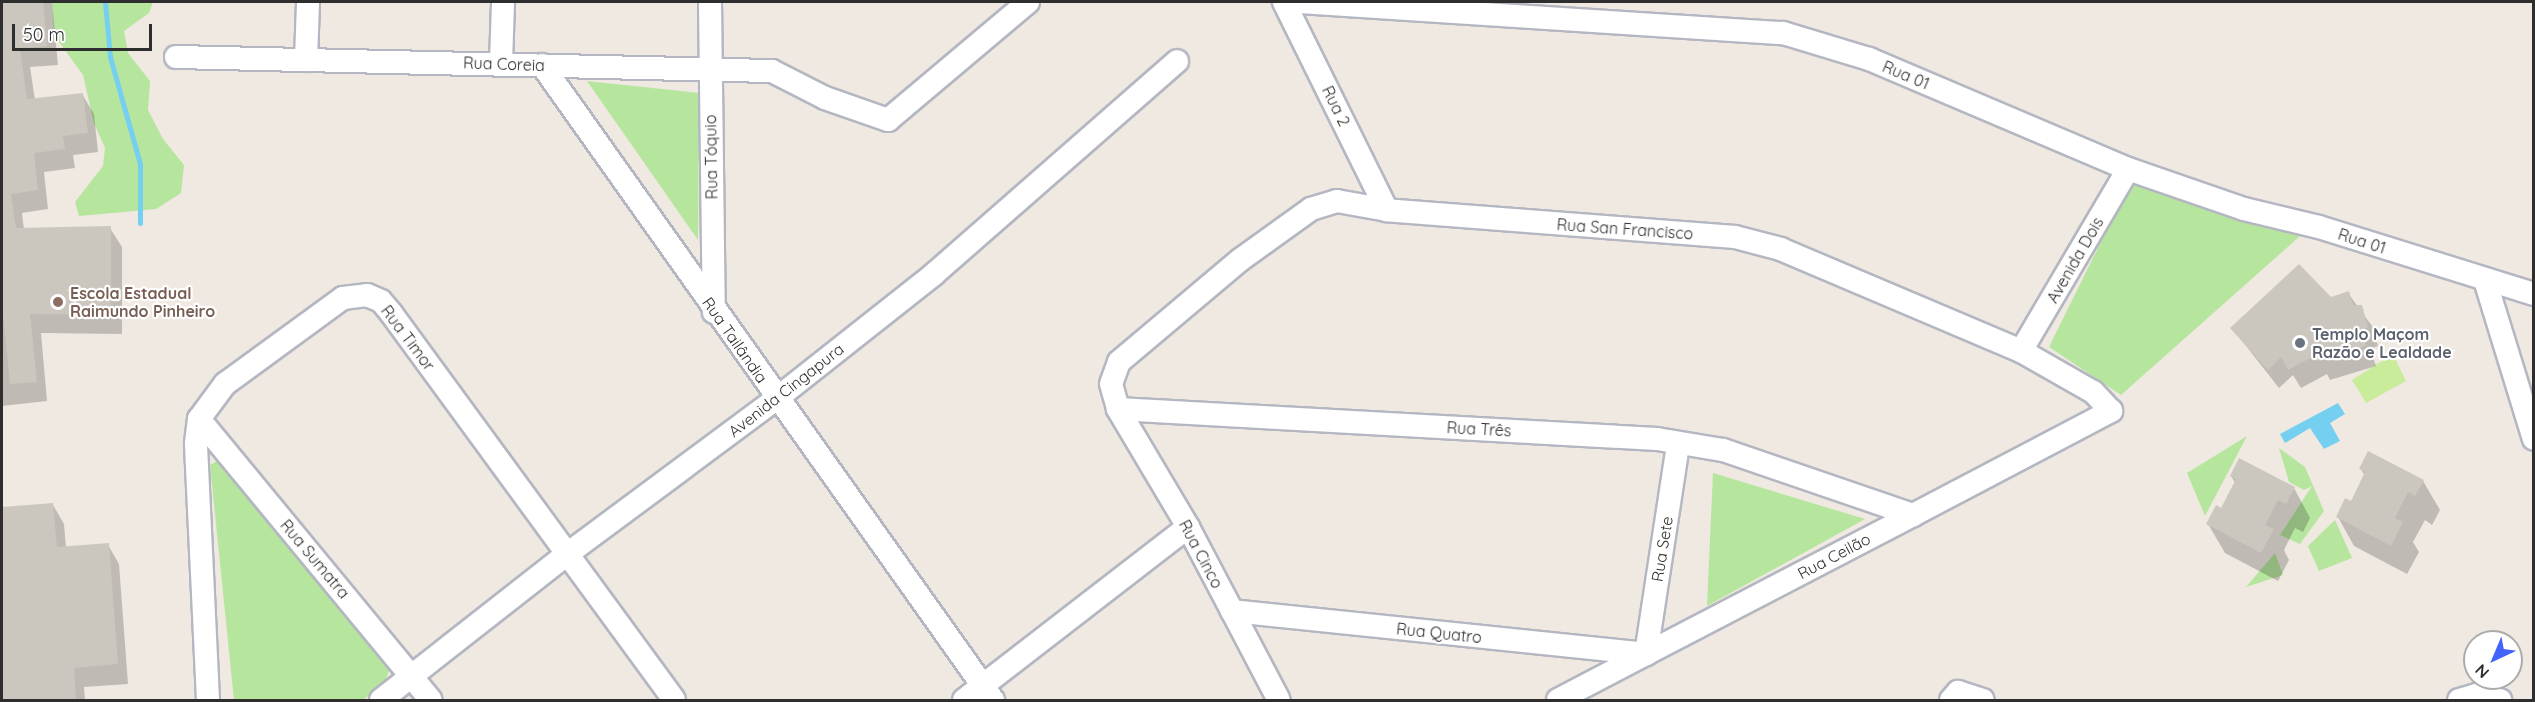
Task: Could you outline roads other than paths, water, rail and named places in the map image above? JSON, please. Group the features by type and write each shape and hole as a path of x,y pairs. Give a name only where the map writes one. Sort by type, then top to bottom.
{"street":[{"path":"306,60 308,2"},
{"path":"501,63 503,2"},
{"name":"Rua Tóquio","path":"710,2 709,70 714,312"},
{"name":"Rua Coreia","path":"176,57 772,71 825,99 888,120 1028,2"},
{"name":"Rua 2","path":"1284,2 1388,210"},
{"name":"Rua 01","path":"1299,2 1783,33 1869,59 2128,169 2244,209 2319,227 2534,294"},
{"name":"Avenida Cingapura","path":"381,700 566,555 776,399 934,274 1177,61"},
{"name":"Rua Tailândia","path":"542,65 714,312 988,694"},
{"name":"Avenida Dois","path":"2021,351 2128,169"},
{"name":"Rua San Francisco","path":"1118,410 1111,384 1119,362 1240,260 1311,209 1337,201 1388,210 1735,237 1781,249 2021,351 2093,392 2110,411"},
{"path":"2485,280 2534,440"},
{"name":"Rua Timor","path":"199,419 225,384 343,298 367,296 381,301 674,700"},
{"name":"Rua Três","path":"1118,410 1645,438 1723,450 1912,515"},
{"name":"Rua Cinco","path":"1118,410 1188,527 1279,700"},
{"name":"Rua Ceilão","path":"1558,700 2110,411"},
{"path":"199,419 196,443 208,700"},
{"name":"Rua Sumatra","path":"199,419 431,700"},
{"name":"Rua Sete","path":"1646,654 1678,444"},
{"path":"964,700 988,694 1188,527"},
{"name":"Rua Quatro","path":"1232,611 1646,654"},
{"path":"1951,700 1958,692 1983,700"},
{"path":"2459,700 2476,695 2500,700"}],"water":[{"path":"2338,403 2345,414 2330,423 2340,441 2324,449 2310,428 2285,443 2280,434"}],"waterway":[{"path":"105,2 110,57 140,164 140,223"}],"place":[{"name":"Escola Estadual Raimundo Pinheiro","path":"58,302"},
{"name":"Templo Maçom Razão e Lealdade","path":"2300,343"}]}
